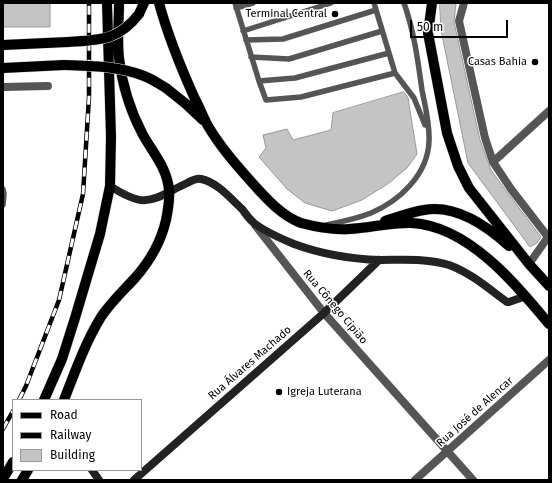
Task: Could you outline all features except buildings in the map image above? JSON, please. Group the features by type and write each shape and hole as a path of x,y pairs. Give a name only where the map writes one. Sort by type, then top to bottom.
{"main road":[{"path":"44,399 62,359 79,304 100,234 110,186 111,137 107,3"},
{"path":"64,399 87,342 102,316 112,302 147,262 155,250 162,235 168,210 170,192 167,177 158,157 142,133 128,99 122,78 119,57 119,3"},
{"path":"3,45 68,42 109,38 124,30 131,24 139,14 144,3"},
{"path":"159,3 177,57 208,126"},
{"path":"432,3 428,33 447,133 458,166 469,188 529,264 549,286"},
{"path":"3,68 64,65 95,66 121,69 145,76 166,88 186,104 208,126 235,164 267,200 286,215 300,222 336,229 412,223 427,225 457,236 482,253 516,284 549,324"},
{"path":"362,228 425,209 442,210 474,220 494,233 529,264"},
{"path":"3,479 12,464"},
{"path":"22,480 27,471"}],"street":[{"path":"464,3 459,21 485,138 493,162 511,189 548,237 529,264"},
{"path":"3,87 48,86"},
{"path":"493,162 549,112"},
{"name":"Rua Cônego Cipião","path":"170,192 200,178 222,191 253,222 324,313 474,480"},
{"path":"110,186 134,200 143,201 152,200 170,192"},
{"path":"253,222 287,241 334,255 379,260 418,260 448,265 481,282 507,302 526,296"},
{"name":"Rua Álvares Machado","path":"134,480 324,313 379,260"},
{"name":"Rua José de Alencar","path":"415,480 549,360"},
{"path":"93,471 100,480"}],"lane":[{"path":"253,3 235,6 265,100 301,97 395,73"},
{"path":"243,31 331,3"},
{"path":"374,3 395,73 414,98 428,133"},
{"path":"317,226 358,218 370,214 393,202 412,183 421,171 427,156 429,142 428,133 414,42 404,3"},
{"path":"246,40 282,39 376,10"},
{"path":"251,57 289,60 382,30"},
{"path":"259,81 295,78 389,53"},
{"path":"3,189 3,205"}],"railway":[{"path":"20,399 26,386 59,300 83,194 89,97 89,3"},
{"path":"3,429 12,413"}],"place":[{"name":"Terminal Central","path":"335,14"},
{"name":"Casas Bahia","path":"535,62"},
{"name":"Igreja Luterana","path":"279,392"}]}
